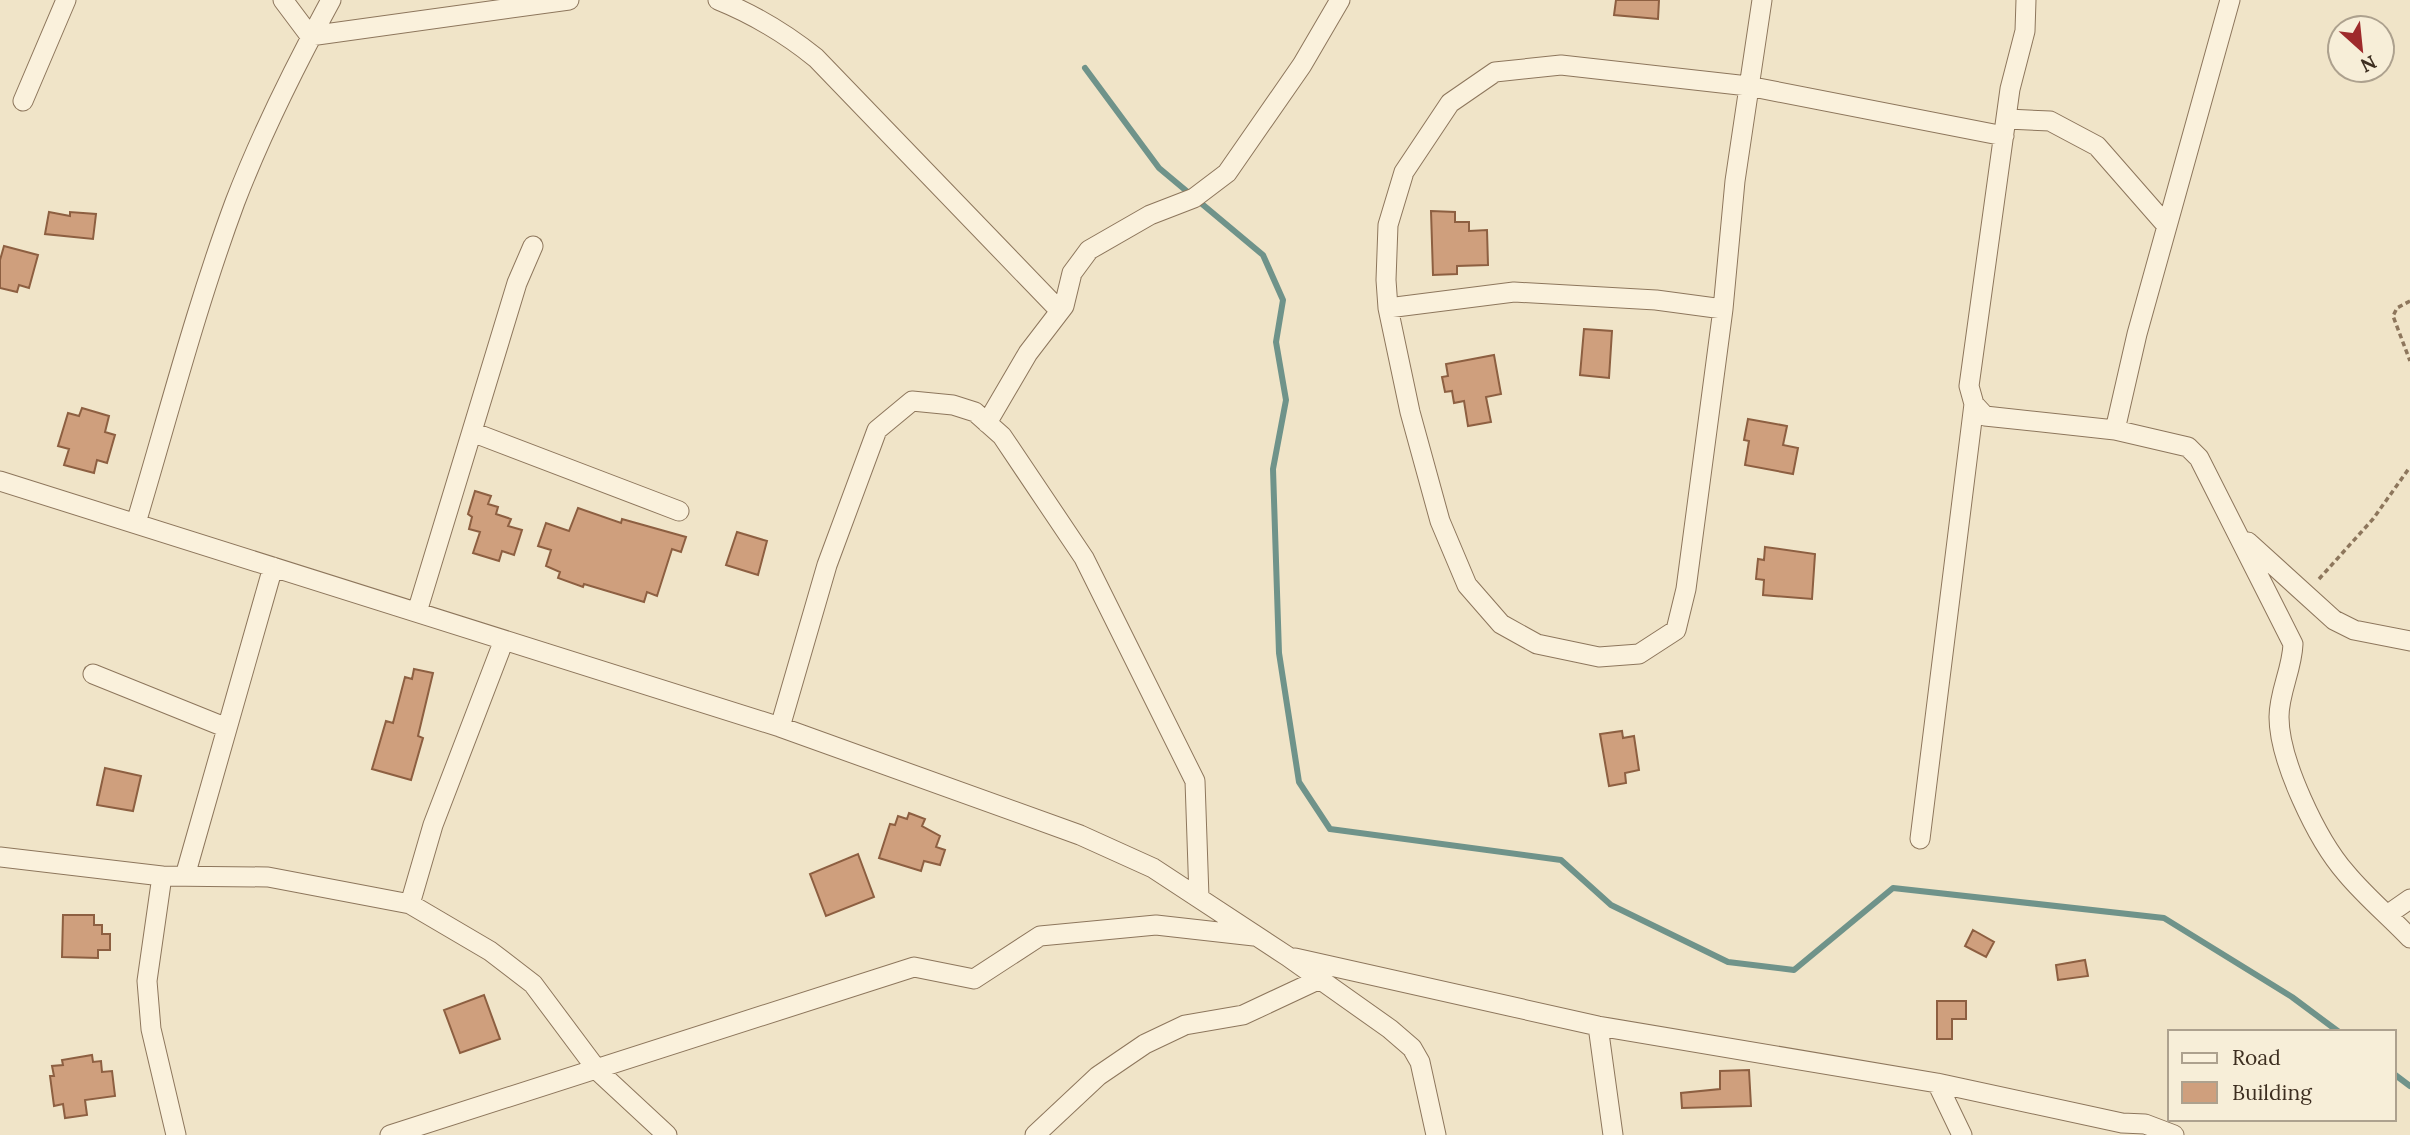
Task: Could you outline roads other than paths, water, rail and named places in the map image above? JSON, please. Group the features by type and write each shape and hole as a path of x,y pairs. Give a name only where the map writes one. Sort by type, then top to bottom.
{"street":[{"path":"23,101 66,0"},
{"path":"283,0 310,36"},
{"path":"136,523 198,313 235,202 274,109 331,0"},
{"path":"310,36 569,0"},
{"path":"718,0 752,13 787,34 816,58 1060,311"},
{"path":"987,423 1028,353 1060,311 1072,273 1088,250 1150,215 1194,198 1227,173 1302,65 1340,0"},
{"path":"1762,0 1748,86 1723,309 1686,589 1676,630 1639,654 1599,657 1537,644 1501,624 1467,585 1437,509 1410,412 1388,308 1388,225 1404,172 1450,103 1495,72 1561,65 1748,86 2006,128 2050,121 2097,146 2168,226"},
{"path":"1920,839 1974,404 1969,386 2010,89 2025,31 2026,0"},
{"path":"2115,430 2137,334 2230,0"},
{"path":"417,612 517,282 533,246"},
{"path":"1388,308 1514,292 1656,300 1723,309"},
{"path":"780,727 827,565 877,430 912,401 953,405 975,412 1002,436 1084,558 1184,757 1195,781 1199,897"},
{"path":"1974,404 1985,416 2115,430 2188,447 2199,458 2292,644 2292,665 2280,698 2279,719 2282,751 2295,787 2343,871 2410,938"},
{"path":"472,432 679,511"},
{"path":"0,481 780,727 1080,835 1153,868 1287,956 1412,1048 1420,1062 1436,1135"},
{"path":"2239,534 2305,595 2343,625 2410,641"},
{"path":"185,876 273,567"},
{"path":"410,904 433,825 504,640"},
{"path":"93,674 227,729"},
{"path":"0,857 162,876 268,877 410,904 490,951 533,984 598,1070 667,1135"},
{"path":"162,876 147,981 151,1029 176,1135"},
{"path":"2387,915 2410,900"},
{"path":"390,1135 914,967 974,979 1041,936 1156,925 1258,937"},
{"path":"1287,956 1598,1026 1937,1083 2122,1123 2145,1124 2174,1135"},
{"path":"1035,1135 1098,1076 1145,1044 1185,1025 1243,1015 1320,979"},
{"path":"1598,1026 1613,1135"},
{"path":"1937,1083 1962,1135"}],"waterway":[{"path":"1085,68 1159,168 1263,255 1283,300 1276,342 1286,400 1273,469 1279,653 1299,782 1330,829 1561,860 1611,905 1728,962 1794,970 1893,888 2164,918 2292,997 2336,1030"},
{"path":"2396,1076 2410,1086"}]}
